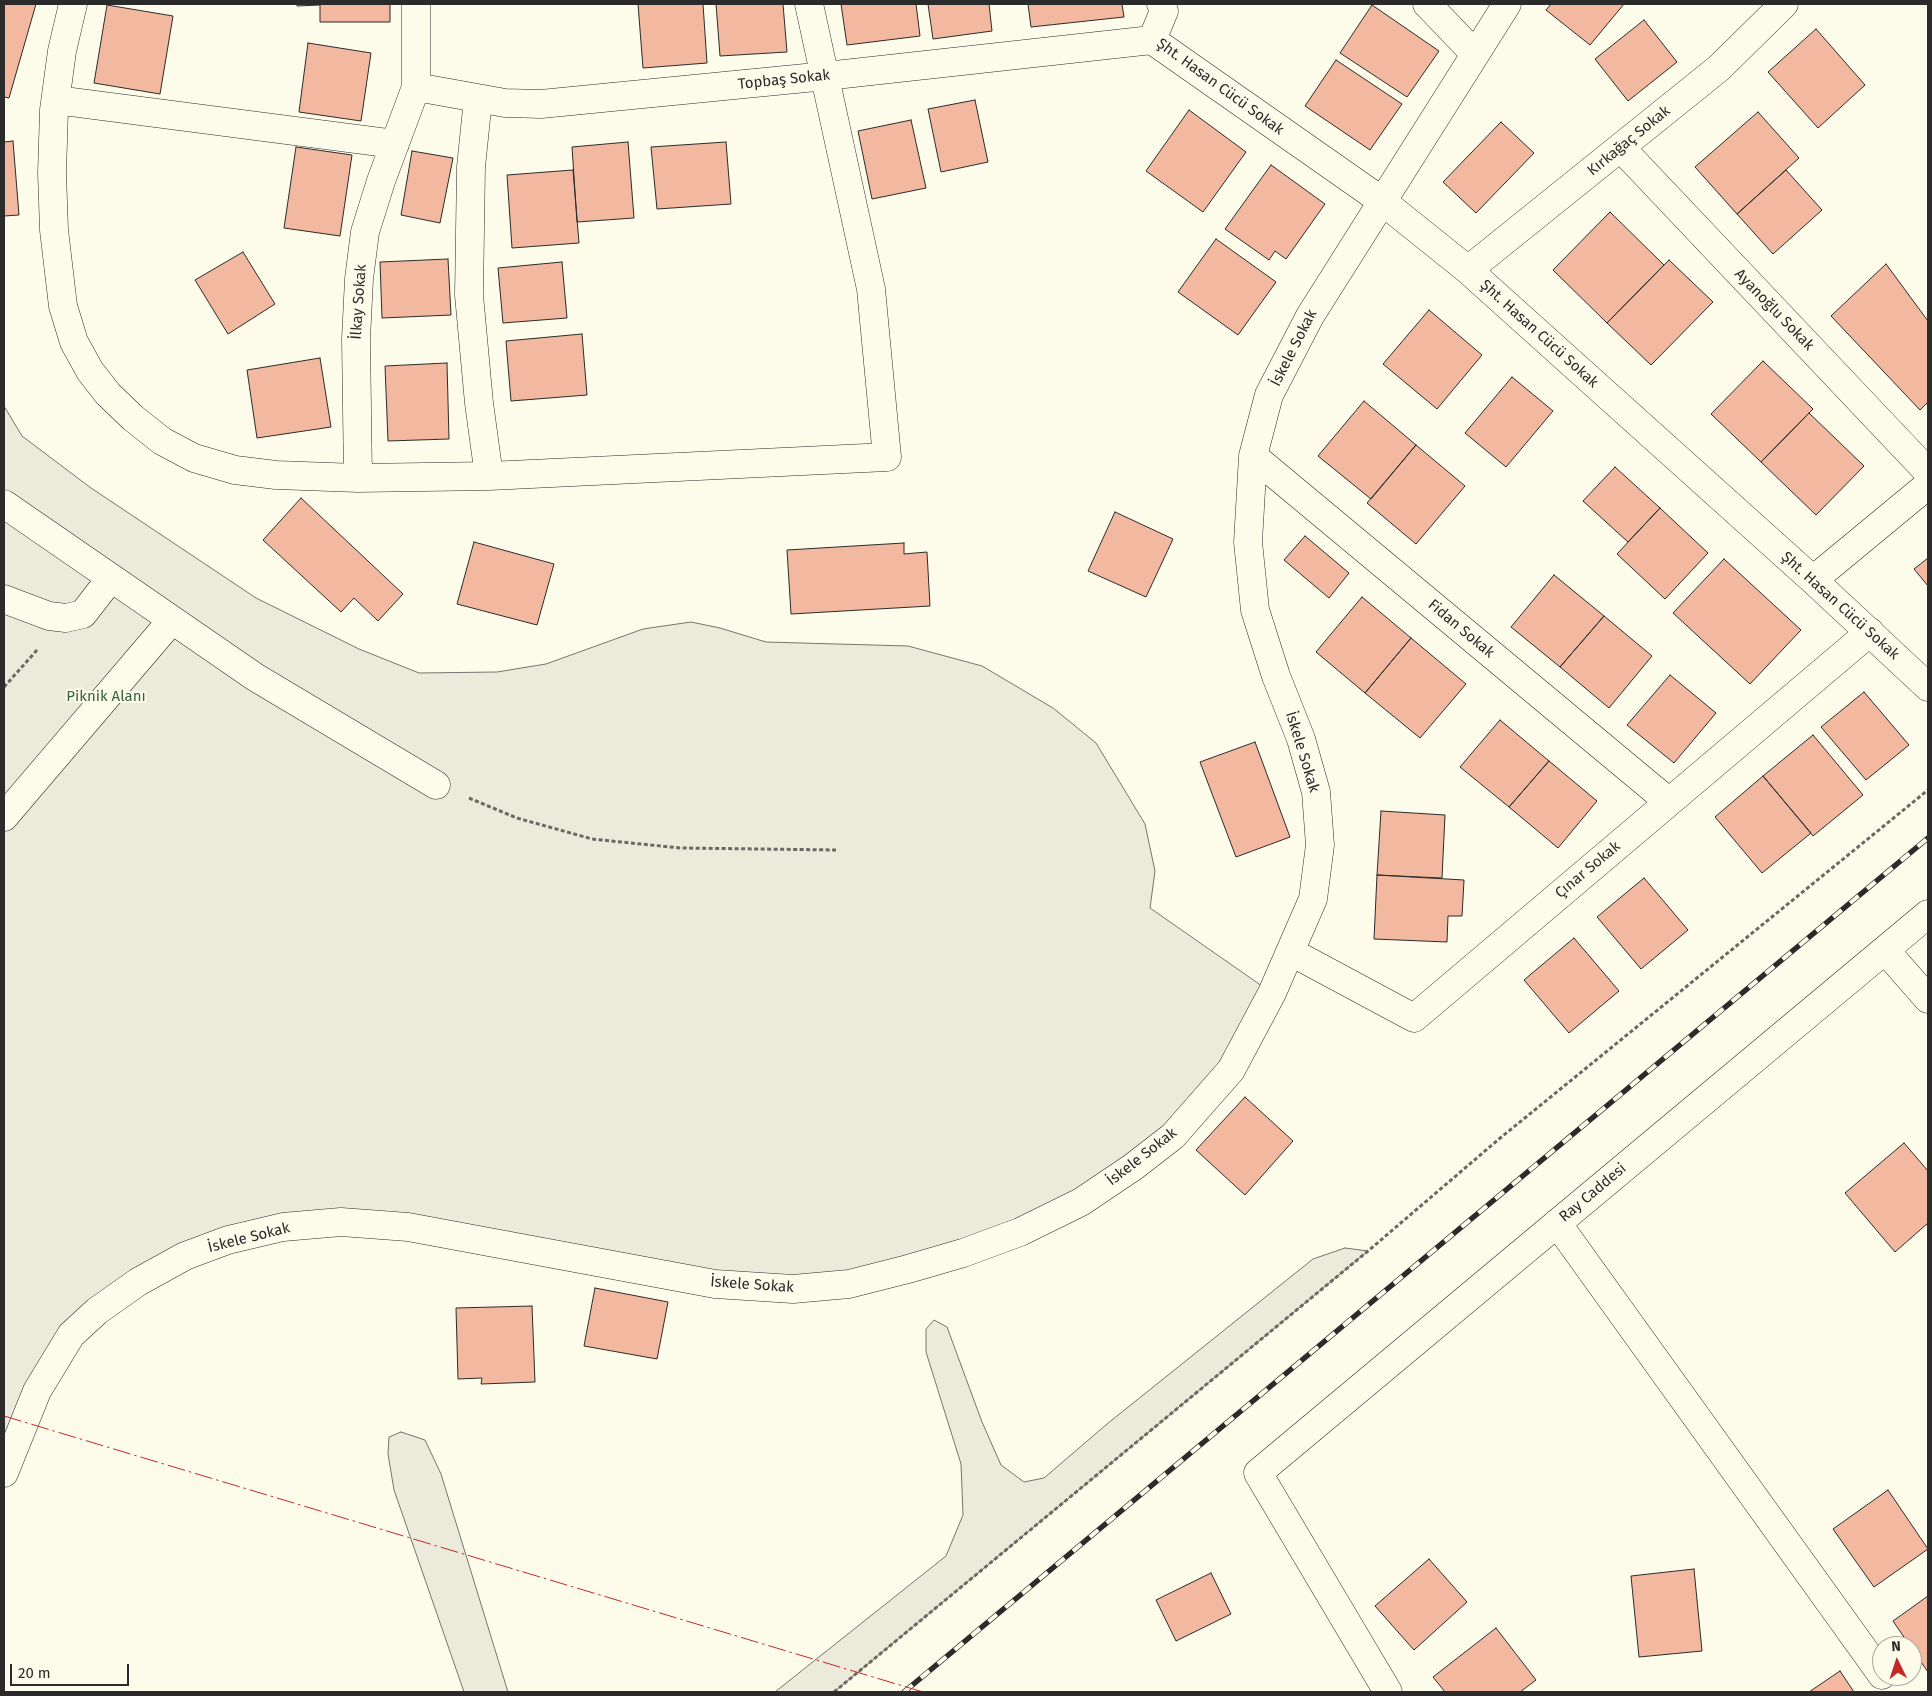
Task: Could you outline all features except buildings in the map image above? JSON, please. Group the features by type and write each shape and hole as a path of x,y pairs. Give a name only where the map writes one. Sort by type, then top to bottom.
{"street":[{"path":"73,4 62,51 56,100 52,173 54,221 58,274 64,306 74,342 90,371 108,394 133,418 162,441 194,458 235,470 276,475 358,478 489,476 887,457 871,289 809,4"},
{"name":"İlkay Sokak","path":"358,478 356,339 365,232 381,181 416,87 416,4"},
{"name":"Şht. Hasan Cücü Sokak","path":"1161,4 1164,11 1152,40 1382,201 1468,270 1813,580 1928,687"},
{"path":"1427,4 1475,54"},
{"name":"İskele Sokak","path":"4,1473 37,1391 71,1335 97,1311 138,1282 185,1256 228,1240 283,1227 341,1222 408,1227 715,1284 794,1289 849,1284 908,1270 964,1253 1020,1232 1081,1202 1133,1168 1172,1136 1231,1070 1272,992 1313,899 1320,845 1316,792 1301,739 1276,676 1256,610 1248,542 1253,456 1269,396 1310,316 1507,4"},
{"name":"Kırkağaç Sokak","path":"1468,270 1720,68 1784,4"},
{"name":"Topbaş Sokak","path":"416,87 505,103 541,104 826,76 1152,40"},
{"path":"478,99 471,167 469,296 479,403 489,476"},
{"path":"56,100 395,144"},
{"name":"Ayanoğlu Sokak","path":"1620,148 1928,472"},
{"name":"Fidan Sokak","path":"1253,456 1669,802"},
{"path":"1813,580 1928,485"},
{"path":"4,504 255,677 436,785"},
{"path":"4,600 49,616 66,618 83,614 111,578"},
{"path":"4,817 172,620"},
{"name":"Çınar Sokak","path":"1291,952 1414,1018 1870,632"},
{"name":"Ray Caddesi","path":"1388,1692 1258,1472 1928,914"},
{"path":"1885,950 1928,999"},
{"path":"1557,1223 1872,1661"}],"path":[{"path":"4,687 66,618"},
{"path":"436,785 517,818 592,839 680,848 836,850"},
{"path":"834,1692 1361,1257 1499,1139 1928,790"}],"green space":[{"name":"Piknik Alanı","path":"4,406 22,436 91,488 256,598 359,649 419,673 497,672 546,664 643,629 691,622 720,628 766,642 908,646 982,666 1053,708 1096,743 1145,824 1155,871 1150,908 1272,993 1173,1136 1020,1232 793,1289 408,1227 228,1240 97,1311 4,1473"},
{"path":"1345,1248 1368,1251 834,1692 775,1692 946,1556 963,1515 961,1464 926,1352 926,1329 934,1320 947,1327 982,1422 1001,1465 1024,1482 1044,1478 1107,1424 1313,1259"},
{"path":"401,1432 425,1440 441,1474 508,1692 464,1692 394,1490 388,1454 389,1437"}],"railway":[{"path":"904,1692 1928,838"}],"power":[{"path":"4,1416 923,1692"}]}
